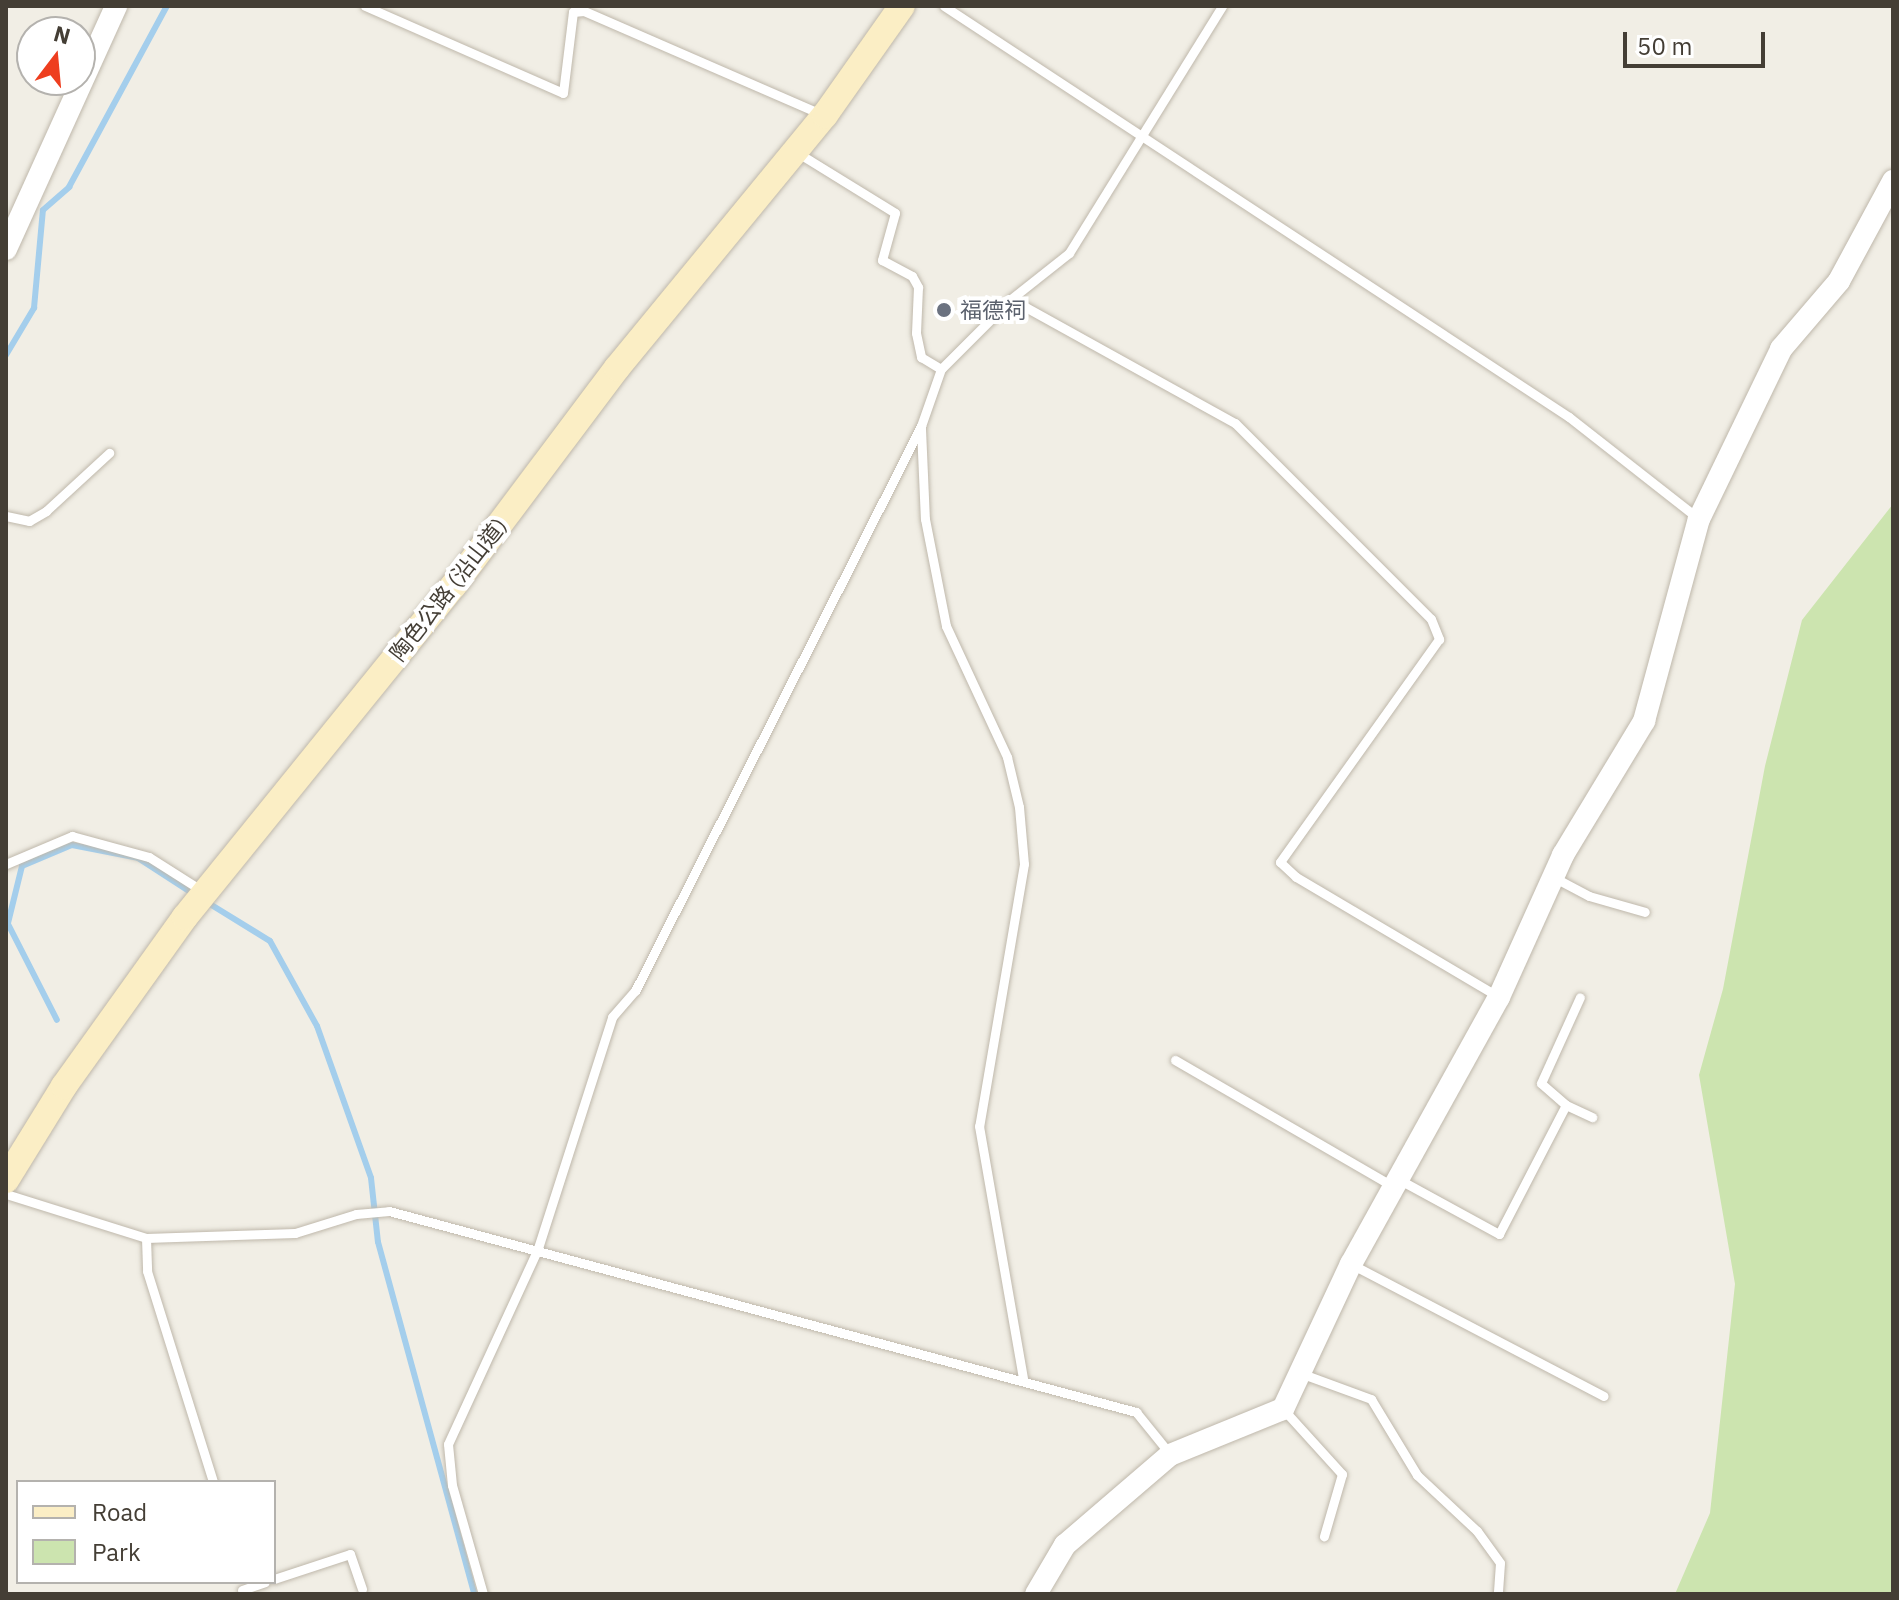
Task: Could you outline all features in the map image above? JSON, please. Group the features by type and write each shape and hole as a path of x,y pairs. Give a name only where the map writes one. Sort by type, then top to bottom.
{"main road":[{"name":"陶色公路 (沿山道)","path":"6,1180 64,1086 204,892 454,585 617,368 825,115 902,6"}],"street":[{"path":"6,249 116,6"},
{"path":"1036,1594 1065,1545 1170,1455 1283,1409 1351,1264 1499,997 1554,877 1644,721 1699,519 1781,349 1839,281 1893,181"}],"lane":[{"path":"365,6 563,93 573,12 584,11 825,115"},
{"path":"944,6 1569,417 1699,519"},
{"path":"483,1594 452,1485 448,1444 538,1248 612,1017 635,991 921,426 941,369 1011,299 1069,253 1222,6"},
{"path":"795,151 895,213 882,260 912,276 918,287 916,333 921,357 941,369"},
{"path":"1011,299 1235,423 1431,619 1439,639 1280,862 1296,877 1499,997"},
{"path":"921,426 925,519 946,626 1007,757 1019,807 1024,864 979,1126 1023,1379"},
{"path":"6,516 29,521 46,511 109,453"},
{"path":"6,864 72,836 149,857 204,892"},
{"path":"1554,877 1589,896 1645,912"},
{"path":"1580,997 1541,1083 1566,1105 1592,1117"},
{"path":"1175,1060 1394,1182 1499,1234 1566,1105"},
{"path":"6,1194 146,1238 295,1233 356,1214 389,1211 538,1248 1136,1412 1170,1455"},
{"path":"146,1238 147,1271 212,1480"},
{"path":"1351,1264 1604,1396"},
{"path":"1300,1373 1371,1399 1417,1475 1477,1531 1500,1563 1498,1594"},
{"path":"1283,1409 1342,1474 1324,1536"},
{"path":"276,1578 350,1554 362,1589"}],"green space":[{"path":"1893,504 1893,1594 1675,1594 1710,1513 1735,1284 1699,1075 1723,989 1765,766 1802,620"}],"waterway":[{"path":"6,355 34,308 43,210 69,187 167,6"},
{"path":"8,923 22,866 72,845 138,858 195,895"},
{"path":"205,901 270,941 317,1026 371,1178 378,1242 474,1594"},
{"path":"6,920 57,1020"}],"place":[{"name":"福德祠","path":"944,310"}]}
